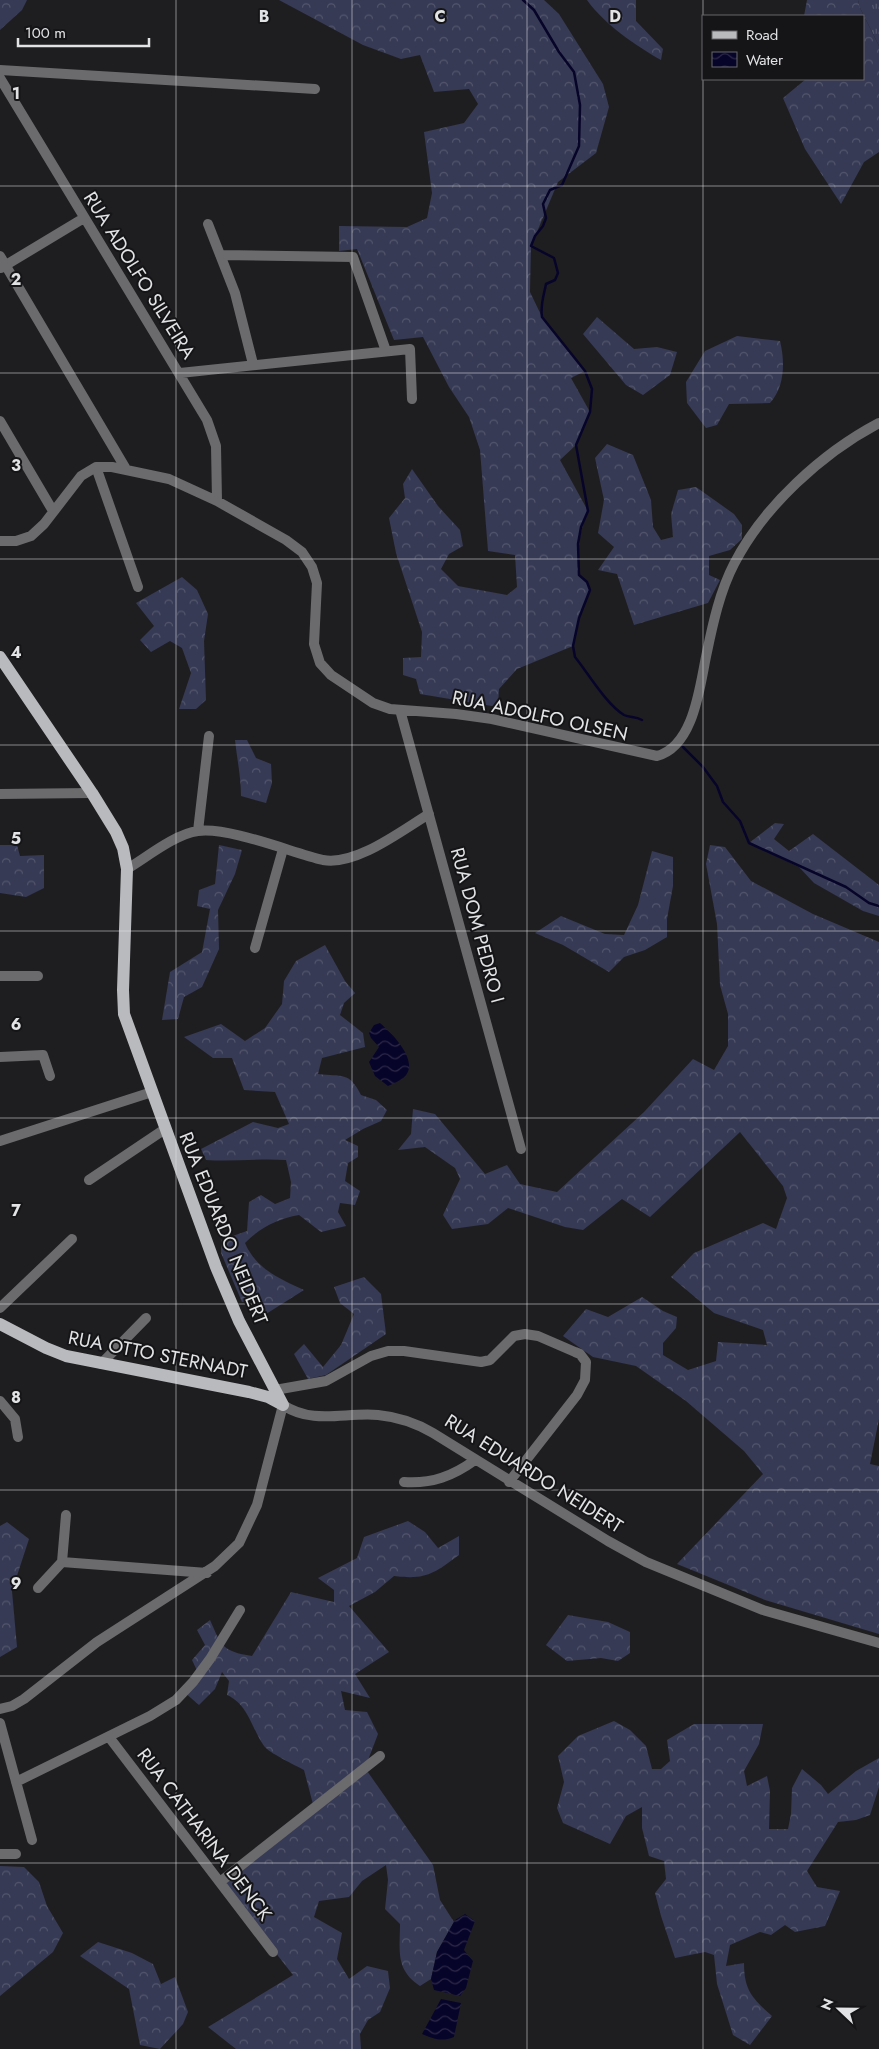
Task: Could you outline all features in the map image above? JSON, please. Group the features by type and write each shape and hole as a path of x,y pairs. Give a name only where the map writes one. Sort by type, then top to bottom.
{"main road":[{"name":"RUA EDUARDO NEIDERT","path":"0,657 92,793 120,840 127,869 123,1003 127,1024 226,1293 283,1405"},
{"name":"RUA OTTO STERNADT","path":"0,1324 57,1353 101,1364 249,1392 268,1397 283,1405"}],"street":[{"path":"0,70 315,89"},
{"name":"RUA ADOLFO SILVEIRA","path":"0,78 200,406 213,434 217,464 217,501"},
{"path":"84,218 2,263 126,469"},
{"path":"208,224 235,293 253,364"},
{"path":"220,255 353,257 386,351"},
{"path":"180,373 410,349 412,399"},
{"path":"0,421 53,511"},
{"name":"RUA ADOLFO OLSEN","path":"96,467 112,466 169,478 217,501 286,540 302,552 312,567 317,583 314,644 320,663 331,675 373,703 382,707 400,710 473,716 640,754 658,756 664,755 677,744 689,725 700,690 718,604 733,565 759,523 796,483 860,433 879,423"},
{"path":"0,541 16,541 30,536 81,476 96,467 138,586"},
{"name":"RUA DOM PEDRO I","path":"400,710 521,1149"},
{"path":"198,831 209,736"},
{"path":"0,794 92,793"},
{"path":"127,869 180,838 198,831 220,832 323,860 339,861 373,847 429,814"},
{"path":"255,948 283,849"},
{"path":"0,976 38,976"},
{"path":"0,1057 43,1055 50,1076"},
{"path":"0,1145 0,1140 152,1092"},
{"path":"88,1180 165,1129"},
{"path":"0,1308 72,1239"},
{"path":"101,1364 146,1318"},
{"path":"275,1390 326,1381 371,1356 388,1351 404,1351 485,1362 494,1356 510,1338 525,1334 538,1336 580,1354 586,1362 585,1380 577,1395 510,1482"},
{"path":"0,1401 15,1419 18,1437"},
{"path":"0,1709 12,1706 24,1699 97,1642 207,1573 232,1552 246,1532 257,1505 283,1405"},
{"name":"RUA EDUARDO NEIDERT","path":"283,1405 293,1412 312,1417 377,1415 411,1421 434,1433 510,1482 621,1549 674,1575 763,1610 879,1643"},
{"path":"404,1482 423,1482 448,1477 475,1460"},
{"path":"38,1588 62,1562 66,1515"},
{"path":"62,1562 207,1573"},
{"path":"16,1782 159,1712 184,1692 210,1659 240,1610"},
{"path":"0,1722 32,1840"},
{"name":"RUA CATHARINA DENCK","path":"109,1737 273,1952"},
{"path":"220,1882 380,1756"},
{"path":"0,1854 16,1854"}],"green space":[{"path":"0,0 27,0 22,10 0,30"},
{"path":"279,0 544,0 559,14 603,84 609,107 596,153 558,182 531,246 530,292 542,317 585,371 571,378 590,412 576,445 560,460 588,511 580,535 579,574 587,582 590,590 579,618 573,646 517,669 499,689 498,707 420,694 416,679 403,675 403,658 421,657 422,632 396,553 389,518 405,498 403,484 412,469 438,506 460,530 463,546 449,554 441,569 458,586 507,595 517,587 515,555 488,551 480,450 469,417 449,387 423,337 394,340 357,249 339,251 339,226 407,227 427,218 432,193 424,132 464,123 478,104 469,89 434,92 420,55 401,59 363,45"},
{"path":"587,0 636,0 636,21 663,49 661,60 621,34 602,18"},
{"path":"807,0 858,0 864,15 804,15"},
{"path":"858,0 879,0 879,46 864,15"},
{"path":"864,16 879,46 879,152 864,162 841,204 805,149 783,98 805,80 864,80"},
{"path":"597,317 634,349 657,347 677,352 670,375 643,395 626,385 583,334"},
{"path":"737,336 780,341 783,365 779,389 770,403 729,404 717,425 706,428 687,403 686,382 705,351"},
{"path":"607,444 633,455 651,500 653,527 661,540 673,537 671,514 678,490 696,487 734,514 742,525 742,539 730,550 709,556 709,575 720,580 708,603 634,625 617,574 598,570 614,547 598,533 604,500 595,458"},
{"path":"182,577 197,590 208,614 204,641 206,700 196,709 179,709 191,673 182,648 170,641 151,652 140,640 154,626 136,603"},
{"path":"235,740 247,740 256,758 271,764 272,783 266,803 241,796"},
{"path":"775,823 784,824 774,839 789,851 813,834 879,885 879,916 863,911 814,883 799,867 749,843"},
{"path":"0,845 17,845 20,856 44,855 44,888 26,897 0,893"},
{"path":"219,845 242,850 235,874 218,910 219,949 202,987 184,997 178,1019 162,1020 170,972 202,952 210,909 197,906 199,890 215,884"},
{"path":"710,845 725,847 751,881 813,914 879,942 879,1419 870,1464 879,1466 879,1634 765,1600 677,1564 763,1474 744,1451 686,1401 636,1366 593,1357 563,1336 586,1309 608,1317 642,1297 663,1311 677,1317 676,1328 663,1343 663,1355 688,1370 716,1361 718,1342 767,1345 763,1330 714,1313 671,1277 694,1253 763,1223 776,1229 787,1198 783,1186 740,1132 650,1217 622,1199 583,1230 565,1227 508,1208 488,1224 452,1229 443,1215 460,1179 455,1168 425,1147 398,1150 411,1134 413,1109 435,1114 485,1174 507,1165 520,1184 557,1192 644,1112 693,1059 714,1070 728,1046 728,1014 720,985 717,924 706,864"},
{"path":"652,851 673,857 673,886 667,919 667,937 645,950 624,957 609,972 563,945 535,933 561,916 605,934 624,935 638,905"},
{"path":"325,945 345,981 355,993 344,1003 340,1015 363,1033 365,1047 322,1058 318,1074 348,1079 353,1082 361,1095 376,1100 387,1110 381,1121 345,1140 358,1146 358,1157 348,1163 345,1181 360,1191 355,1205 340,1203 338,1212 346,1226 321,1232 299,1215 270,1224 245,1243 255,1260 262,1266 278,1277 304,1290 266,1314 251,1300 242,1302 221,1253 221,1240 247,1231 249,1202 261,1195 275,1204 290,1198 291,1182 286,1160 206,1160 201,1149 253,1122 278,1128 289,1124 275,1092 244,1090 232,1058 213,1058 184,1037 221,1024 245,1041 265,1028 282,1004 284,981 296,961"},
{"path":"364,1277 381,1294 386,1334 326,1375 308,1379 294,1354 304,1344 323,1367 341,1345 354,1314 340,1303 334,1287"},
{"path":"408,1521 425,1532 438,1548 459,1536 459,1555 429,1574 414,1577 394,1576 375,1592 349,1606 389,1652 355,1674 370,1698 341,1691 345,1710 367,1712 378,1734 365,1768 433,1865 440,1900 454,1922 437,1952 431,1979 420,1986 406,1973 403,1966 400,1951 400,1924 385,1909 388,1880 386,1865 362,1881 349,1897 319,1901 314,1917 342,1933 337,1959 349,1979 367,1966 388,1971 390,1988 380,2012 368,2020 360,2034 361,2049 236,2049 208,2027 293,1975 220,1882 314,1808 304,1770 276,1755 264,1746 240,1704 227,1695 229,1681 222,1672 215,1689 199,1705 184,1692 199,1675 192,1660 205,1645 197,1630 210,1620 224,1646 234,1652 252,1656 291,1592 334,1602 334,1590 318,1578 357,1558 364,1537"},
{"path":"7,1522 29,1539 12,1591 17,1647 0,1657 0,1526"},
{"path":"568,1615 608,1622 630,1632 630,1653 618,1661 601,1658 567,1661 546,1645"},
{"path":"614,1721 630,1730 646,1746 652,1769 661,1769 670,1761 667,1740 694,1724 763,1724 759,1744 744,1771 747,1786 767,1776 770,1791 769,1829 788,1829 791,1814 792,1788 802,1769 821,1785 828,1794 856,1771 879,1758 879,1787 870,1815 856,1820 838,1822 807,1871 817,1887 840,1891 825,1926 795,1932 785,1925 771,1935 760,1932 730,1945 726,1966 744,1963 744,1972 751,1993 759,2004 772,2016 750,2045 733,2035 717,1984 714,1955 705,1952 675,1958 655,1893 666,1879 664,1861 649,1856 642,1828 642,1807 626,1816 610,1844 563,1823 557,1808 564,1782 558,1756 578,1736"},
{"path":"0,1866 24,1867 39,1882 47,1906 63,1933 53,1952 0,1996"},
{"path":"98,1942 132,1953 153,1964 161,1984 175,1977 188,2012 183,2024 160,2049 140,2045 129,1989 80,1956"}],"water":[{"path":"380,1023 398,1041 407,1057 409,1065 408,1073 402,1079 388,1086 375,1076 369,1062 379,1047 369,1033 374,1025"},
{"path":"465,1914 475,1921 464,1950 473,1961 466,1988 460,1996 434,1990 431,1979 437,1952 455,1920"},
{"path":"441,1999 461,2003 454,2037 442,2040 422,2034"}],"waterway":[{"path":"523,0 534,10 559,52 574,72 580,105 579,146 562,185 550,190 543,204 546,218 531,246 554,258 558,273 555,280 546,284 542,304 542,317 585,371 592,389 590,412 576,445 588,511 581,527 578,544 579,575 587,582 590,590 579,618 573,646 575,657 611,704 624,715 642,720"},
{"path":"683,747 703,767 717,786 723,802 740,821 749,843 846,887 869,903 879,906"}]}
